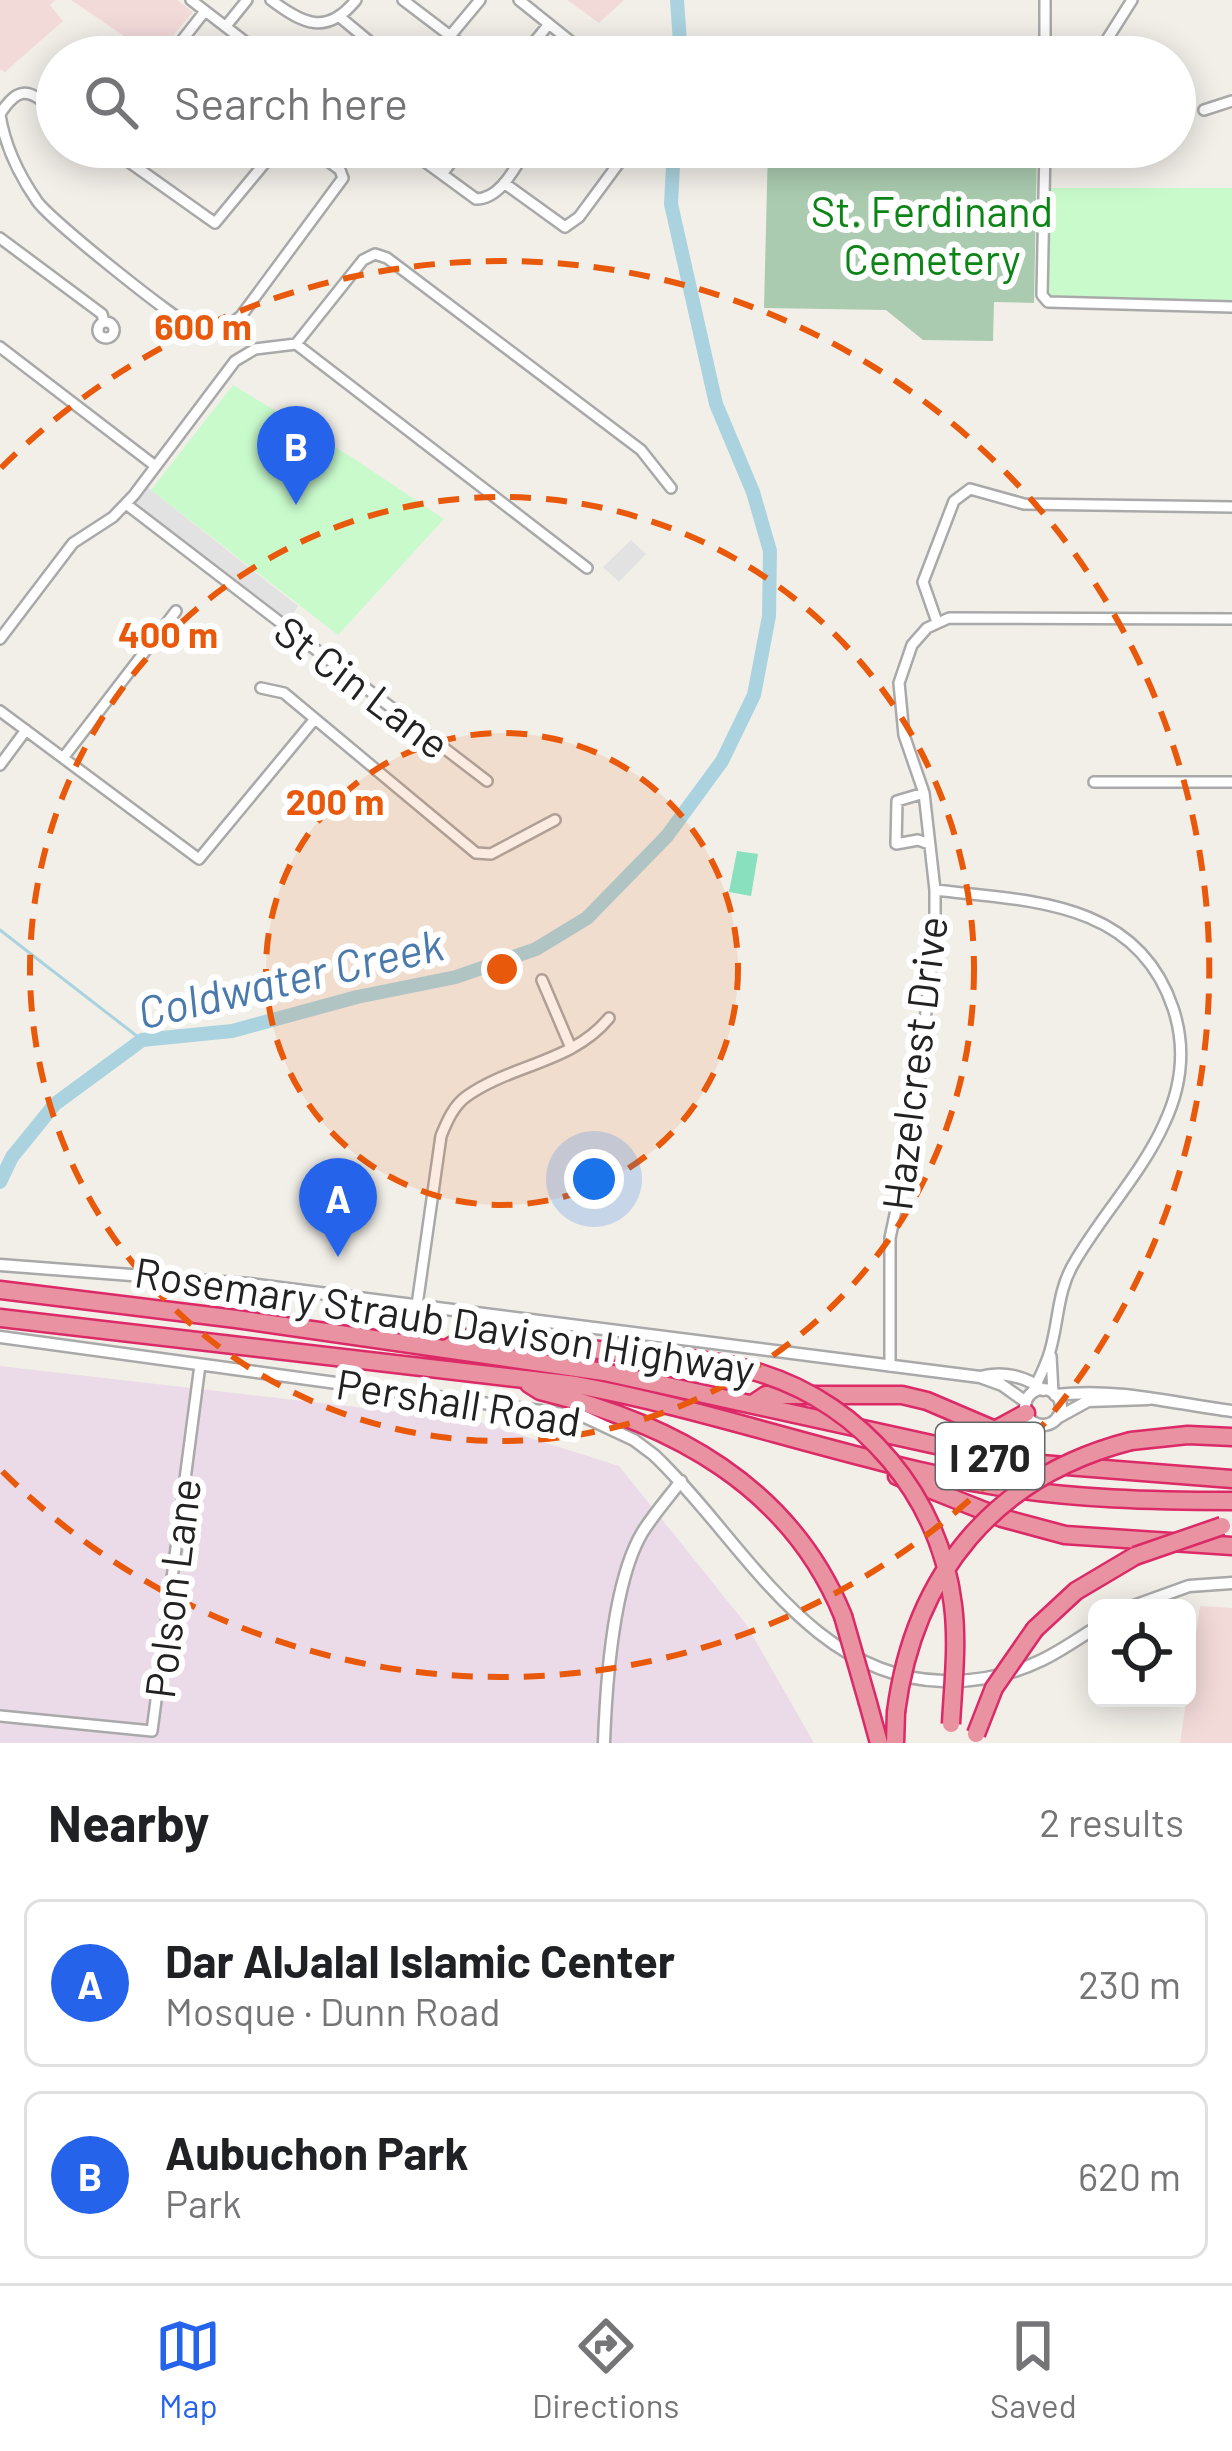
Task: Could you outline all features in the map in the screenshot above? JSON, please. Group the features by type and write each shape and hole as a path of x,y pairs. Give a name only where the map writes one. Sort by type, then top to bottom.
{"highway":[{"name":"Rosemary Straub Davison Highway","path":"0,1290 604,1372 1041,1464 1232,1479"},
{"name":"Rosemary Straub Davison Highway","path":"0,1318 518,1377 660,1402 967,1480 1035,1492 1232,1501"},
{"path":"445,1350 465,1338 722,1363 788,1383 838,1412 893,1462 931,1525 947,1571 955,1627 951,1734"},
{"path":"518,1377 540,1391 615,1412 662,1432 755,1489 794,1530 824,1573 844,1616 879,1743"},
{"path":"754,1403 766,1395 902,1395 995,1430 1039,1396"},
{"path":"895,1743 906,1652 915,1625 940,1575 975,1530 1041,1477 1092,1453 1130,1442 1188,1435 1232,1437"},
{"path":"842,1449 873,1468 1040,1529 1127,1541 1232,1546"},
{"path":"975,1739 994,1688 1035,1629 1076,1591 1135,1556 1227,1525"}],"street":[{"path":"191,0 239,36"},
{"path":"226,26 247,0"},
{"path":"271,0 307,22 341,18 356,0"},
{"path":"403,0 450,36 480,0"},
{"path":"519,0 564,36"},
{"path":"1045,0 1045,36"},
{"path":"1109,36 1132,0"},
{"path":"187,36 206,11"},
{"path":"341,18 363,36"},
{"path":"539,36 549,24"},
{"path":"36,96 13,96 0,115 4,137 39,205 70,235 182,321 205,331 224,328 241,316 344,178 337,168"},
{"path":"1204,110 1232,101"},
{"path":"137,168 214,224 261,168"},
{"path":"434,168 484,200 514,168"},
{"path":"442,174 447,168"},
{"path":"504,183 565,227 579,217 616,168"},
{"path":"1045,168 1042,295 1048,302 1232,307"},
{"path":"0,238 102,314 104,322"},
{"path":"0,639 73,543 126,504 235,362 255,349 296,344 363,260 375,254 387,257 641,449 670,488"},
{"path":"296,344 587,568"},
{"path":"0,347 154,465"},
{"path":"1232,507 1024,504 970,489 955,501 923,582 932,625 966,616 1232,619"},
{"name":"St Cin Lane","path":"126,504 487,781"},
{"path":"63,758 176,610"},
{"name":"Hazelcrest Drive","path":"890,1366 890,1238 918,1092 934,938 924,793 904,735 899,682 912,645 932,625"},
{"path":"261,688 284,693 476,853 491,854 555,820"},
{"path":"0,711 199,859 314,720"},
{"path":"0,765 26,730"},
{"path":"1094,782 1232,782"},
{"path":"924,793 897,801 896,844 929,844"},
{"path":"934,890 1052,904 1123,935 1148,958 1168,992 1180,1028 1182,1065 1166,1120 1071,1267 1059,1297 1032,1422 1043,1425 1088,1401 1148,1399 1232,1411"},
{"path":"542,980 572,1048"},
{"path":"417,1305 441,1136 451,1114 466,1096 591,1039 608,1018"},
{"path":"0,1265 249,1284 980,1377 1039,1396 1089,1391 1148,1399"},
{"name":"Pershall Road","path":"0,1337 558,1410 597,1421 634,1440 681,1481 804,1621 840,1649 880,1670 935,1681 990,1678 1043,1660 1088,1632"},
{"path":"1039,1396 1051,1351"},
{"name":"Polson Lane","path":"0,1715 152,1731 200,1365"},
{"path":"980,1377 992,1373 1060,1407 1057,1418"},
{"path":"604,1743 605,1694 628,1565 642,1533 681,1481"},
{"path":"1153,1599 1189,1586 1232,1583"}],"shaded area":[{"path":"0,0 55,0 50,5 63,21 46,36 36,36 36,45 5,72 0,69"},
{"path":"71,0 177,0 193,12 173,36 124,36"},
{"path":"567,0 624,0 599,23"},
{"path":"142,483 298,606 285,626 126,504"},
{"path":"631,540 646,554 619,582 603,567"},
{"path":"0,1366 476,1421 619,1466 746,1624 814,1743 0,1743"},
{"path":"1200,1606 1232,1608 1232,1743 1180,1743 1185,1707 1196,1707"}],"green space":[{"name":"St. Ferdinand Cemetery","path":"767,168 1037,168 1034,303 994,302 993,341 923,340 886,310 764,308"},
{"path":"1050,188 1232,188 1232,307 1048,305"},
{"path":"233,385 444,519 338,635 151,490"},
{"path":"737,851 758,854 751,896 729,892"}],"waterway":[{"name":"Coldwater Creek","path":"677,0 680,36"},
{"name":"Coldwater Creek","path":"0,1182 12,1157 55,1104 142,1040 232,1031 357,997 456,977 536,949 587,918 667,836 722,761 754,695 769,616 770,551 753,492 716,404 671,204 673,168"},
{"path":"0,930 142,1040"}],"place":[{"name":"Aubuchon Park","path":"296,505"},
{"name":"Dar AlJalal Islamic Center","path":"338,1257"}]}
